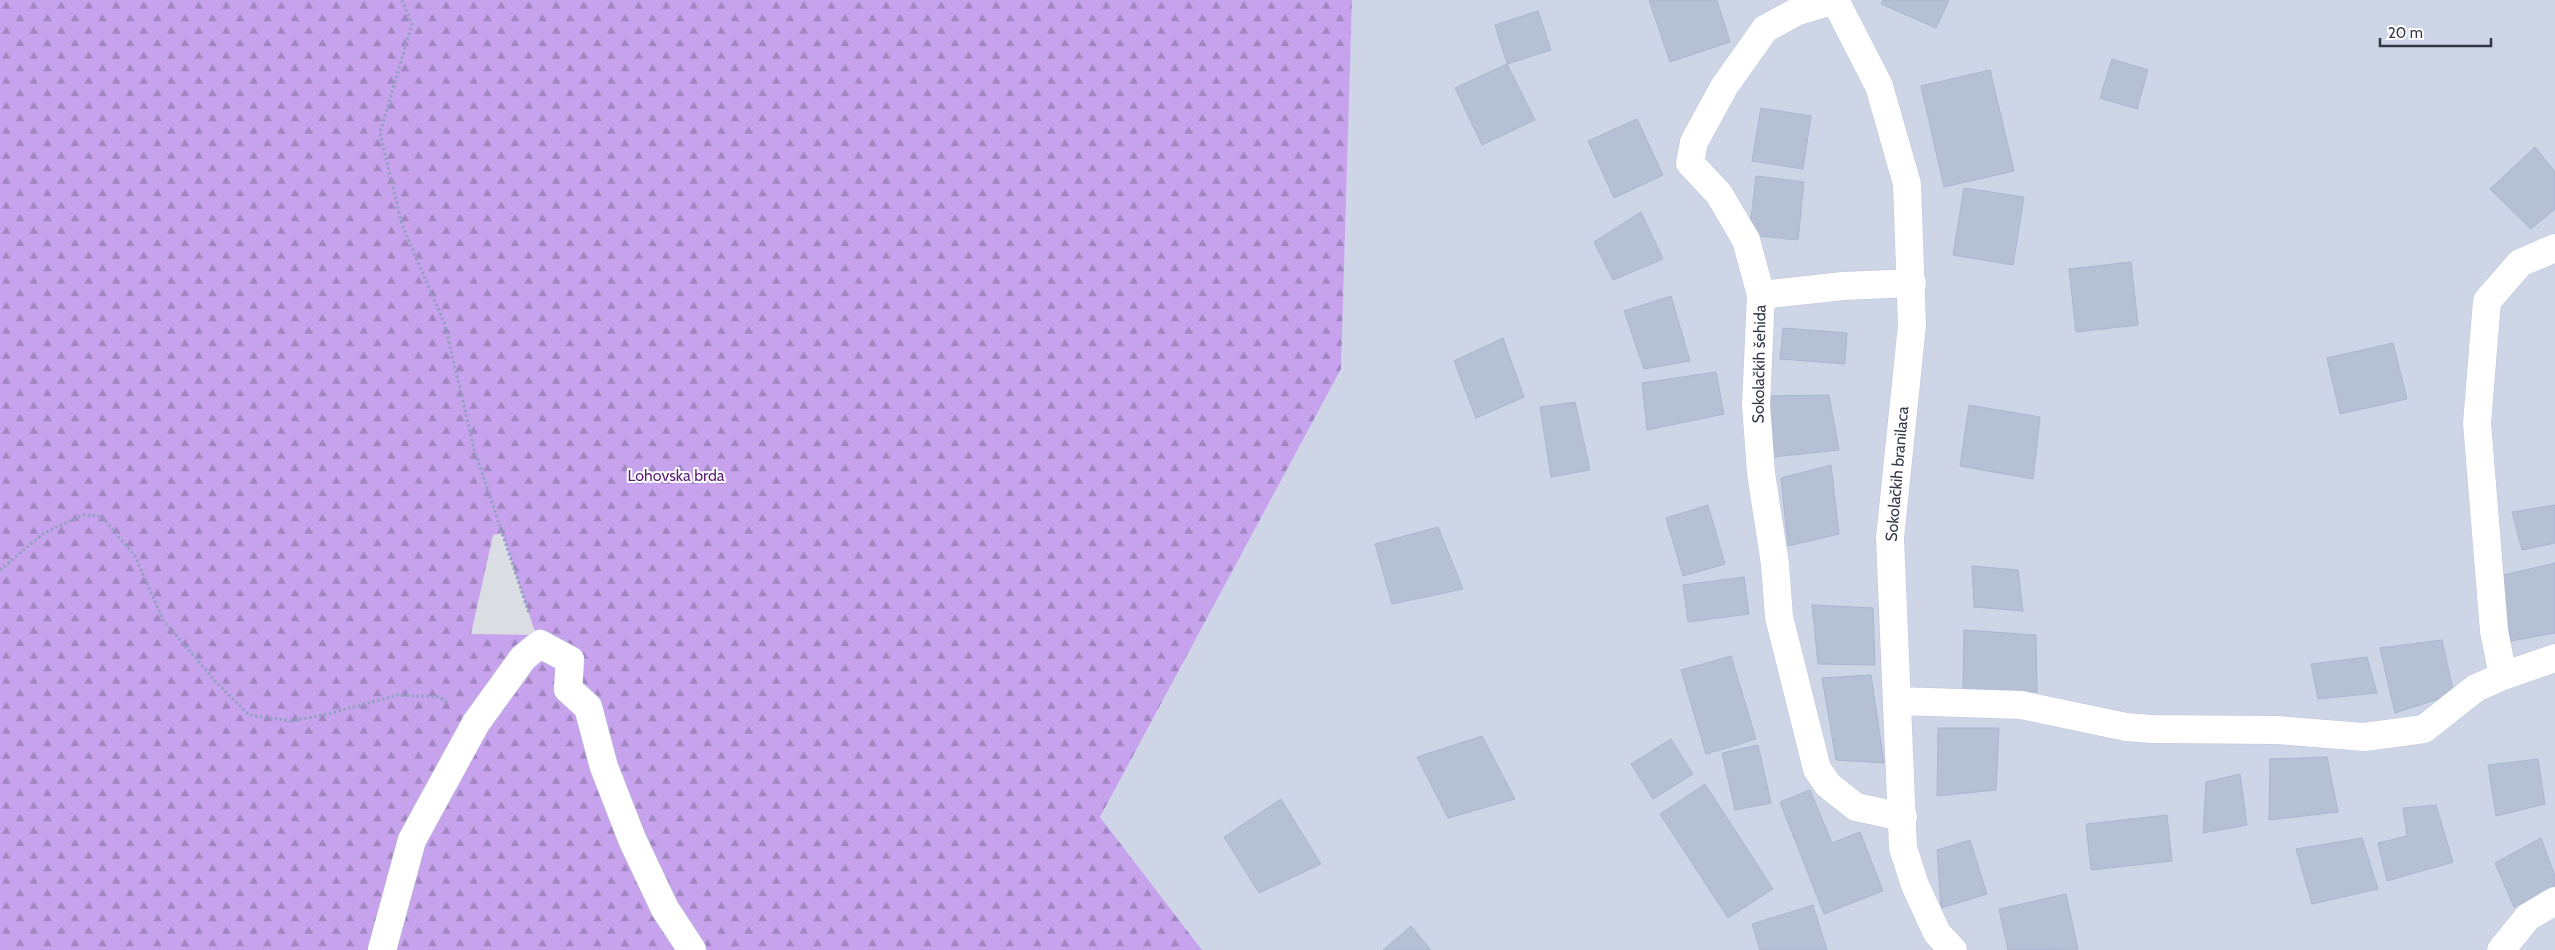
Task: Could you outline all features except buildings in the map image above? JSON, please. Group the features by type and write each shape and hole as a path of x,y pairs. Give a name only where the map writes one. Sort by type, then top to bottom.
{"street":[{"name":"Sokolačkih branilaca","path":"1835,0 1879,86 1907,184 1912,325 1890,538 1903,848 1915,885 1937,933 1953,950"},
{"name":"Sokolačkih šehida","path":"1835,0 1798,10 1765,29 1724,87 1694,142 1690,163 1719,194 1746,240 1761,295 1756,405 1761,473 1775,564 1779,617 1817,769 1828,785 1856,807 1903,817"},
{"path":"2504,676 2494,631 2477,423 2487,301 2520,263 2555,248"},
{"path":"1761,295 1844,286 1912,283"},
{"path":"382,950 412,840 476,724 523,658 540,644 560,652 570,660 568,689 588,707 604,767 632,839 665,909 692,950"},
{"path":"1898,701 2021,705 2126,726 2152,729 2277,730 2364,737 2424,729 2476,688 2555,658"},
{"path":"2501,950 2528,917 2555,901"}],"path":[{"path":"402,0 412,24 380,133 402,225 445,325 474,449 540,644"},
{"path":"0,570 44,533 83,515 101,516 135,556 163,620 216,682 249,716 292,721 328,714 398,695 440,697 476,724"}],"shaded area":[{"path":"1352,0 2555,0 2555,950 1202,950 1100,817 1341,369"},
{"path":"502,533 536,635 471,634 493,535"}],"green space":[{"name":"Lohovska brda","path":"0,0 1352,0 1341,369 1100,817 1202,950 0,950"}]}
